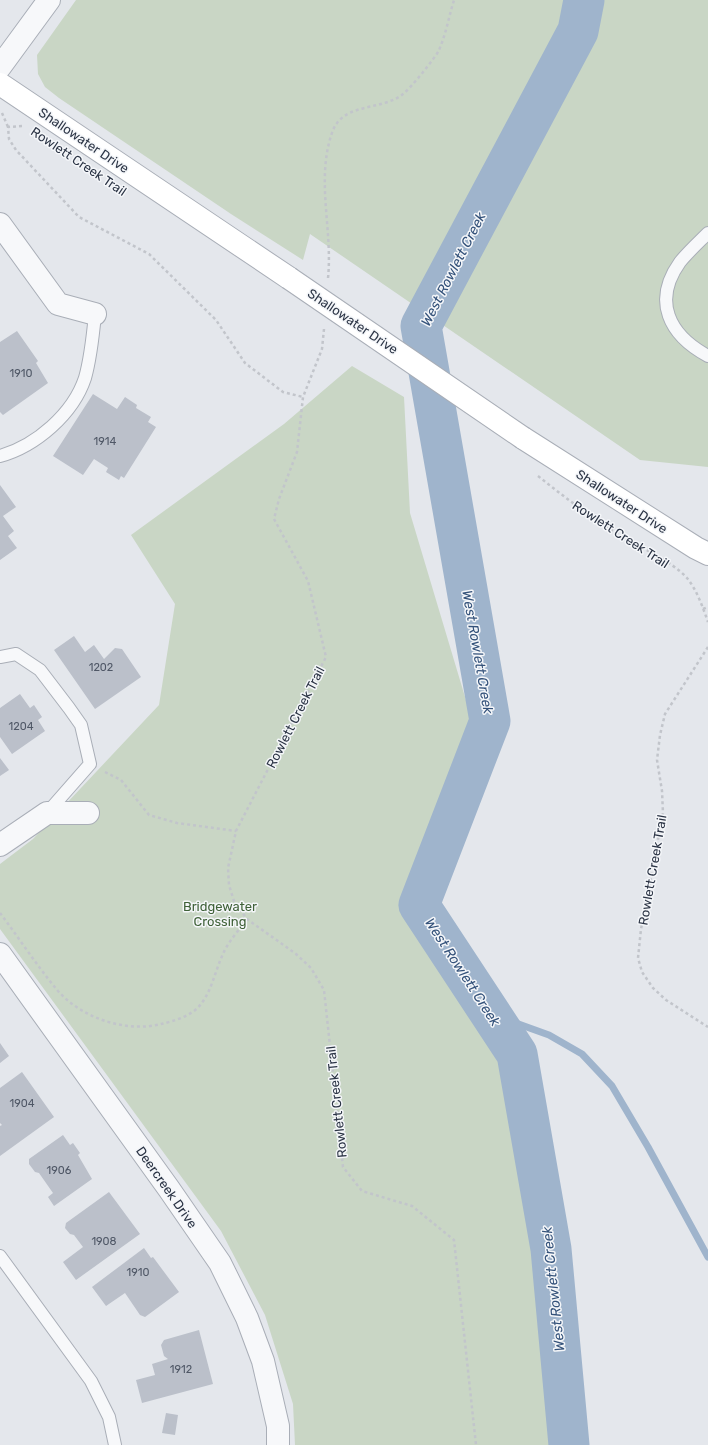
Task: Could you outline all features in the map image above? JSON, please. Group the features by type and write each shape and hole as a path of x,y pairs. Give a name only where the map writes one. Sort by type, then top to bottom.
{"street":[{"path":"0,67 49,0"},
{"name":"Shallowater Drive","path":"0,84 289,278 523,438 696,548 708,554"},
{"path":"0,224 58,304 95,314"},
{"path":"0,845 47,813 88,813"},
{"name":"Deercreek Drive","path":"0,954 169,1188 220,1262 247,1318 263,1361 278,1426 278,1445"}],"lane":[{"path":"708,233 680,263 668,286 666,301 670,321 675,330 691,346 708,356"},
{"path":"0,456 13,452 44,435 68,410 84,379 92,344 95,314"},
{"path":"0,657 16,654 40,670 81,725 90,764 47,813"},
{"path":"0,1256 91,1381 109,1417 115,1445"}],"path":[{"path":"328,280 330,257 325,201 325,174 328,148 334,129 344,116 359,108 390,103 404,94 439,51 454,0"},
{"path":"0,107 4,121 8,127"},
{"name":"Rowlett Creek Trail","path":"29,126 8,127 10,139 16,150 79,217 148,254 216,320 245,363 283,392 303,397"},
{"name":"Rowlett Creek Trail","path":"324,326 322,349 303,397 297,452 279,499 274,519 308,581 326,657 236,830 228,868 229,885 234,902 247,919 296,954 311,968 324,990 343,1167 362,1191 412,1206 454,1240 476,1445"},
{"name":"Rowlett Creek Trail","path":"534,473 558,492 615,532 675,568 687,579 703,609 708,622"},
{"path":"703,609 708,607"},
{"name":"Rowlett Creek Trail","path":"708,647 665,714 660,735 657,760 662,791 663,813 641,929 638,958 642,972 653,988 666,1000 708,1028"},
{"path":"90,764 121,780 149,815 177,823 236,830"},
{"path":"0,912 59,992 76,1006 96,1017 113,1024 133,1026 153,1026 171,1021 190,1014 200,1005 208,992 223,953 247,919"}],"green space":[{"path":"76,0 708,0 708,467 640,460 310,234 303,260 231,214 59,98 45,87 38,74 37,55"},
{"name":"Bridgewater Crossing","path":"352,366 404,397 410,513 471,717 406,901 510,1060 557,1445 295,1445 293,1404 265,1315 221,1231 0,929 0,864 33,839 159,705 175,604 131,535 284,424"}],"building":[{"path":"17,331 38,361 36,363 48,383 3,415 0,412 0,342"},
{"path":"93,394 117,409 125,397 137,405 136,408 151,417 148,422 156,427 124,478 121,476 119,480 106,472 108,468 94,459 83,475 53,456"},
{"path":"0,485 16,507 3,516 14,531 8,536 17,548 0,560"},
{"path":"74,636 85,652 94,645 104,659 115,648 122,649 141,677 95,709 54,650"},
{"path":"20,694 30,708 34,705 42,717 38,720 45,731 12,754 0,737 0,708"},
{"path":"0,758 9,770 0,776"},
{"path":"0,1043 9,1056 0,1063"},
{"path":"22,1072 54,1117 0,1156 0,1126 2,1125 0,1123 0,1088"},
{"path":"63,1135 70,1145 73,1143 80,1153 78,1155 92,1179 54,1206 48,1197 53,1193 39,1173 35,1172 29,1164 29,1159"},
{"path":"109,1192 140,1234 76,1280 63,1262 83,1247 74,1235 70,1234 65,1228 66,1223"},
{"path":"144,1248 151,1258 153,1257 179,1292 145,1317 140,1315 125,1293 106,1306 92,1287"},
{"path":"199,1330 213,1384 142,1403 136,1380 155,1375 152,1364 168,1359 164,1356 161,1345 164,1340"},
{"path":"166,1413 178,1415 175,1435 162,1433"}],"waterway":[{"name":"West Rowlett Creek","path":"569,1445 551,1249 517,1054 419,905 490,721 421,326 578,31 584,0"},
{"path":"491,1014 549,1035 582,1054 612,1086 648,1147 708,1257"}]}
